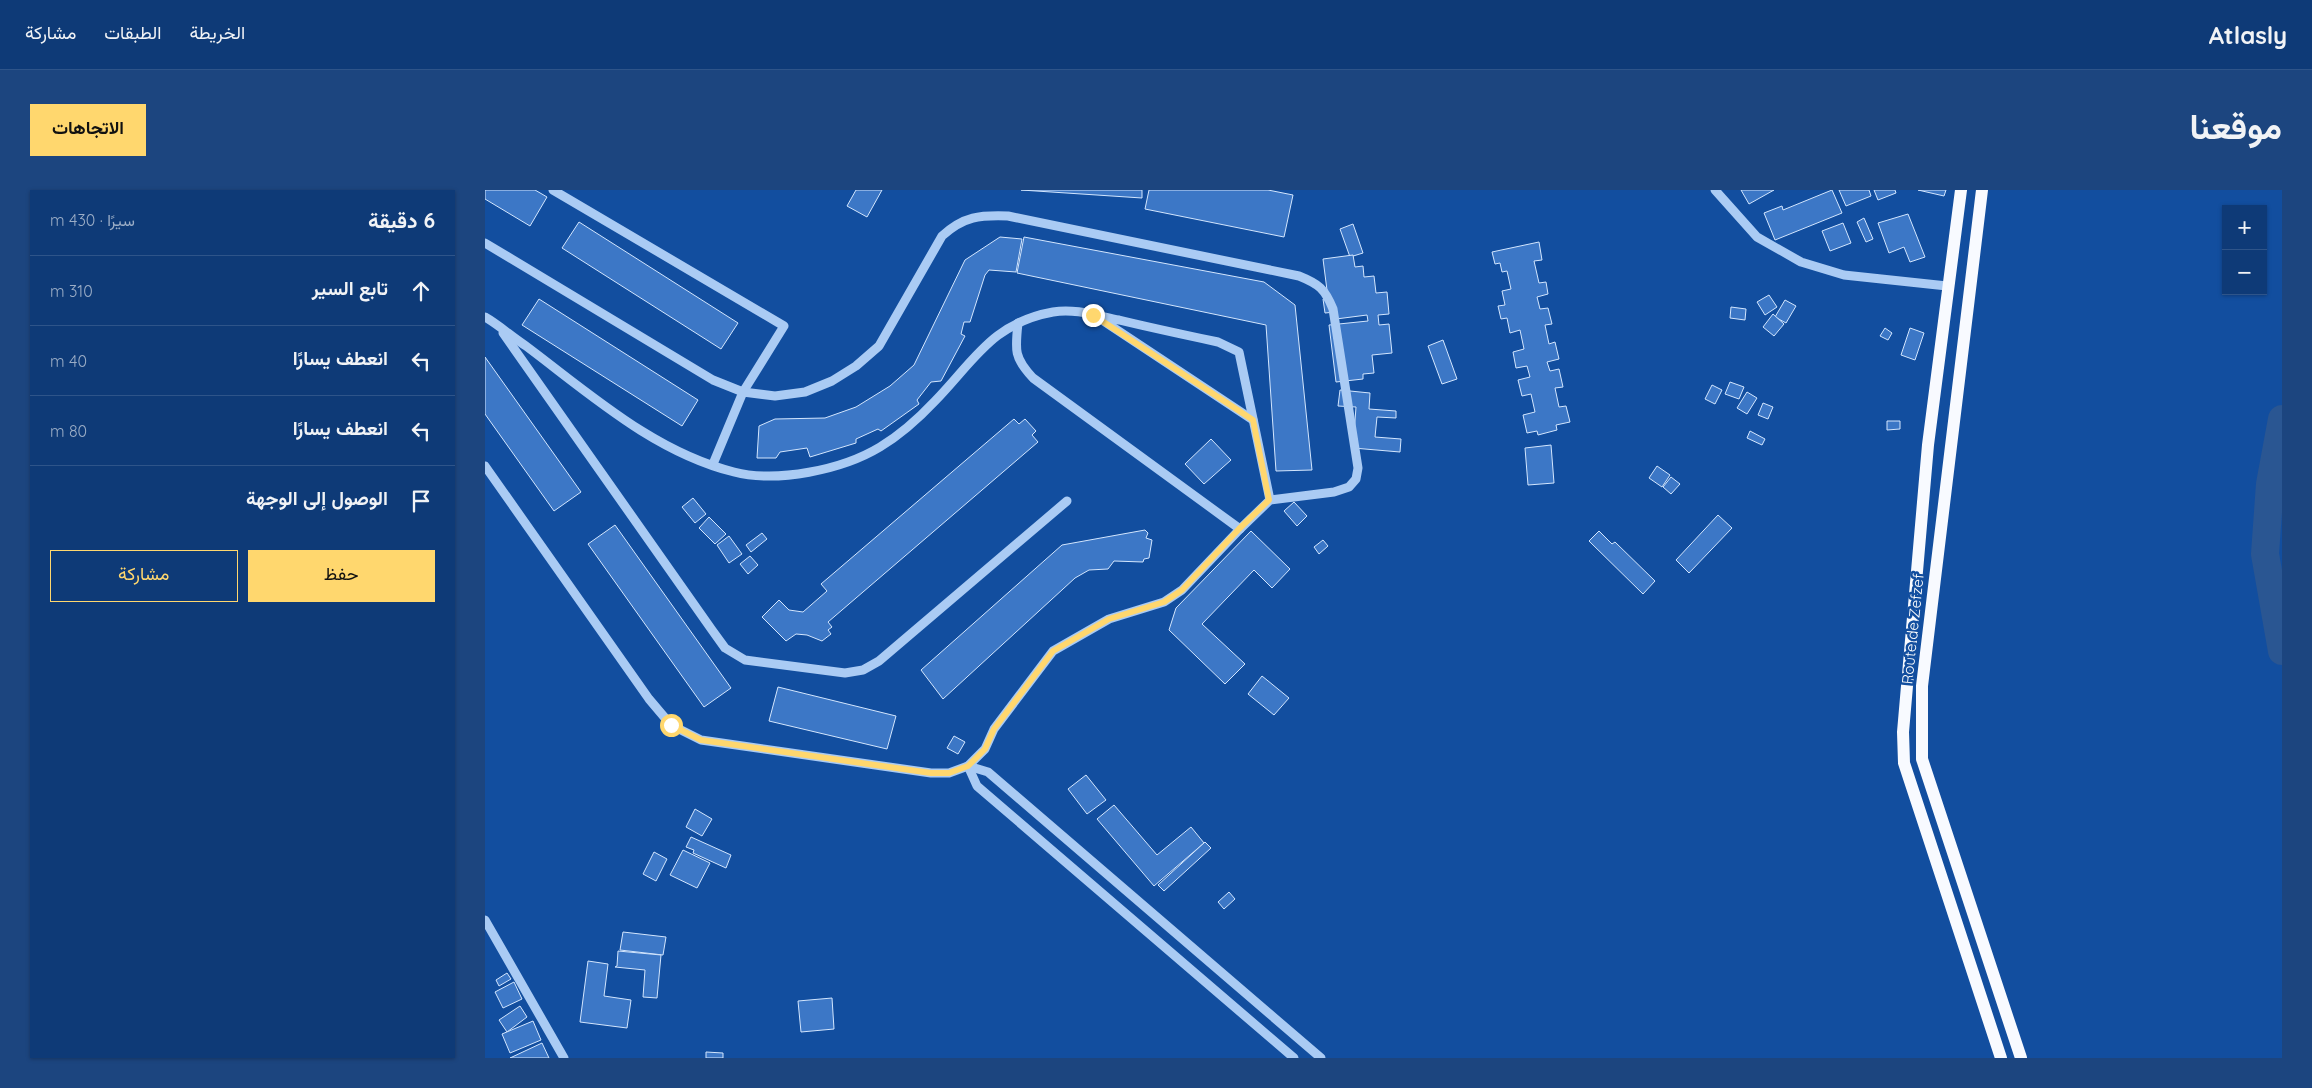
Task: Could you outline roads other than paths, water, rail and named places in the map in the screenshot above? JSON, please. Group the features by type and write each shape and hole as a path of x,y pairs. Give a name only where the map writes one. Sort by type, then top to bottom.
{"main road":[{"name":"Route de Zefzef","path":"1961,190 1947,286 1928,445 1903,732 1904,763 2001,1058"},
{"name":"Route de Zefzef","path":"1982,190 1923,686 1922,759 2021,1058"}],"street":[{"path":"553,190 784,326 743,392 713,464"},
{"path":"1715,190 1757,238 1801,262 1845,275 1947,286"},
{"path":"485,242 713,380 743,392 775,396 805,392 832,381 857,366 879,346 943,236 954,225 971,217 1008,216 1299,276 1316,283 1327,294 1337,322 1358,468 1356,479 1349,487 1334,492 1269,500 1182,590 1164,602 1109,619 1053,651 994,729 985,749 968,766 949,773 931,773 701,740 671,725 649,699 485,466"},
{"path":"485,317 638,429 684,454 735,472 779,476 814,472 847,462 879,448 907,428 935,402 981,348 998,334 1018,323 1053,312 1072,310 1229,346 1239,352 1269,500"},
{"path":"1093,315 1253,420"},
{"path":"1018,323 1015,351 1021,365 1033,378 1239,529"},
{"path":"498,326 711,630 725,648 745,660 845,673 863,670 879,660 1067,501"},
{"path":"968,766 977,786 1294,1058"},
{"path":"968,766 988,772 1321,1058"},
{"path":"485,920 564,1058"}],"waterway":[{"path":"2282,419 2270,484 2265,554 2282,651"}]}
